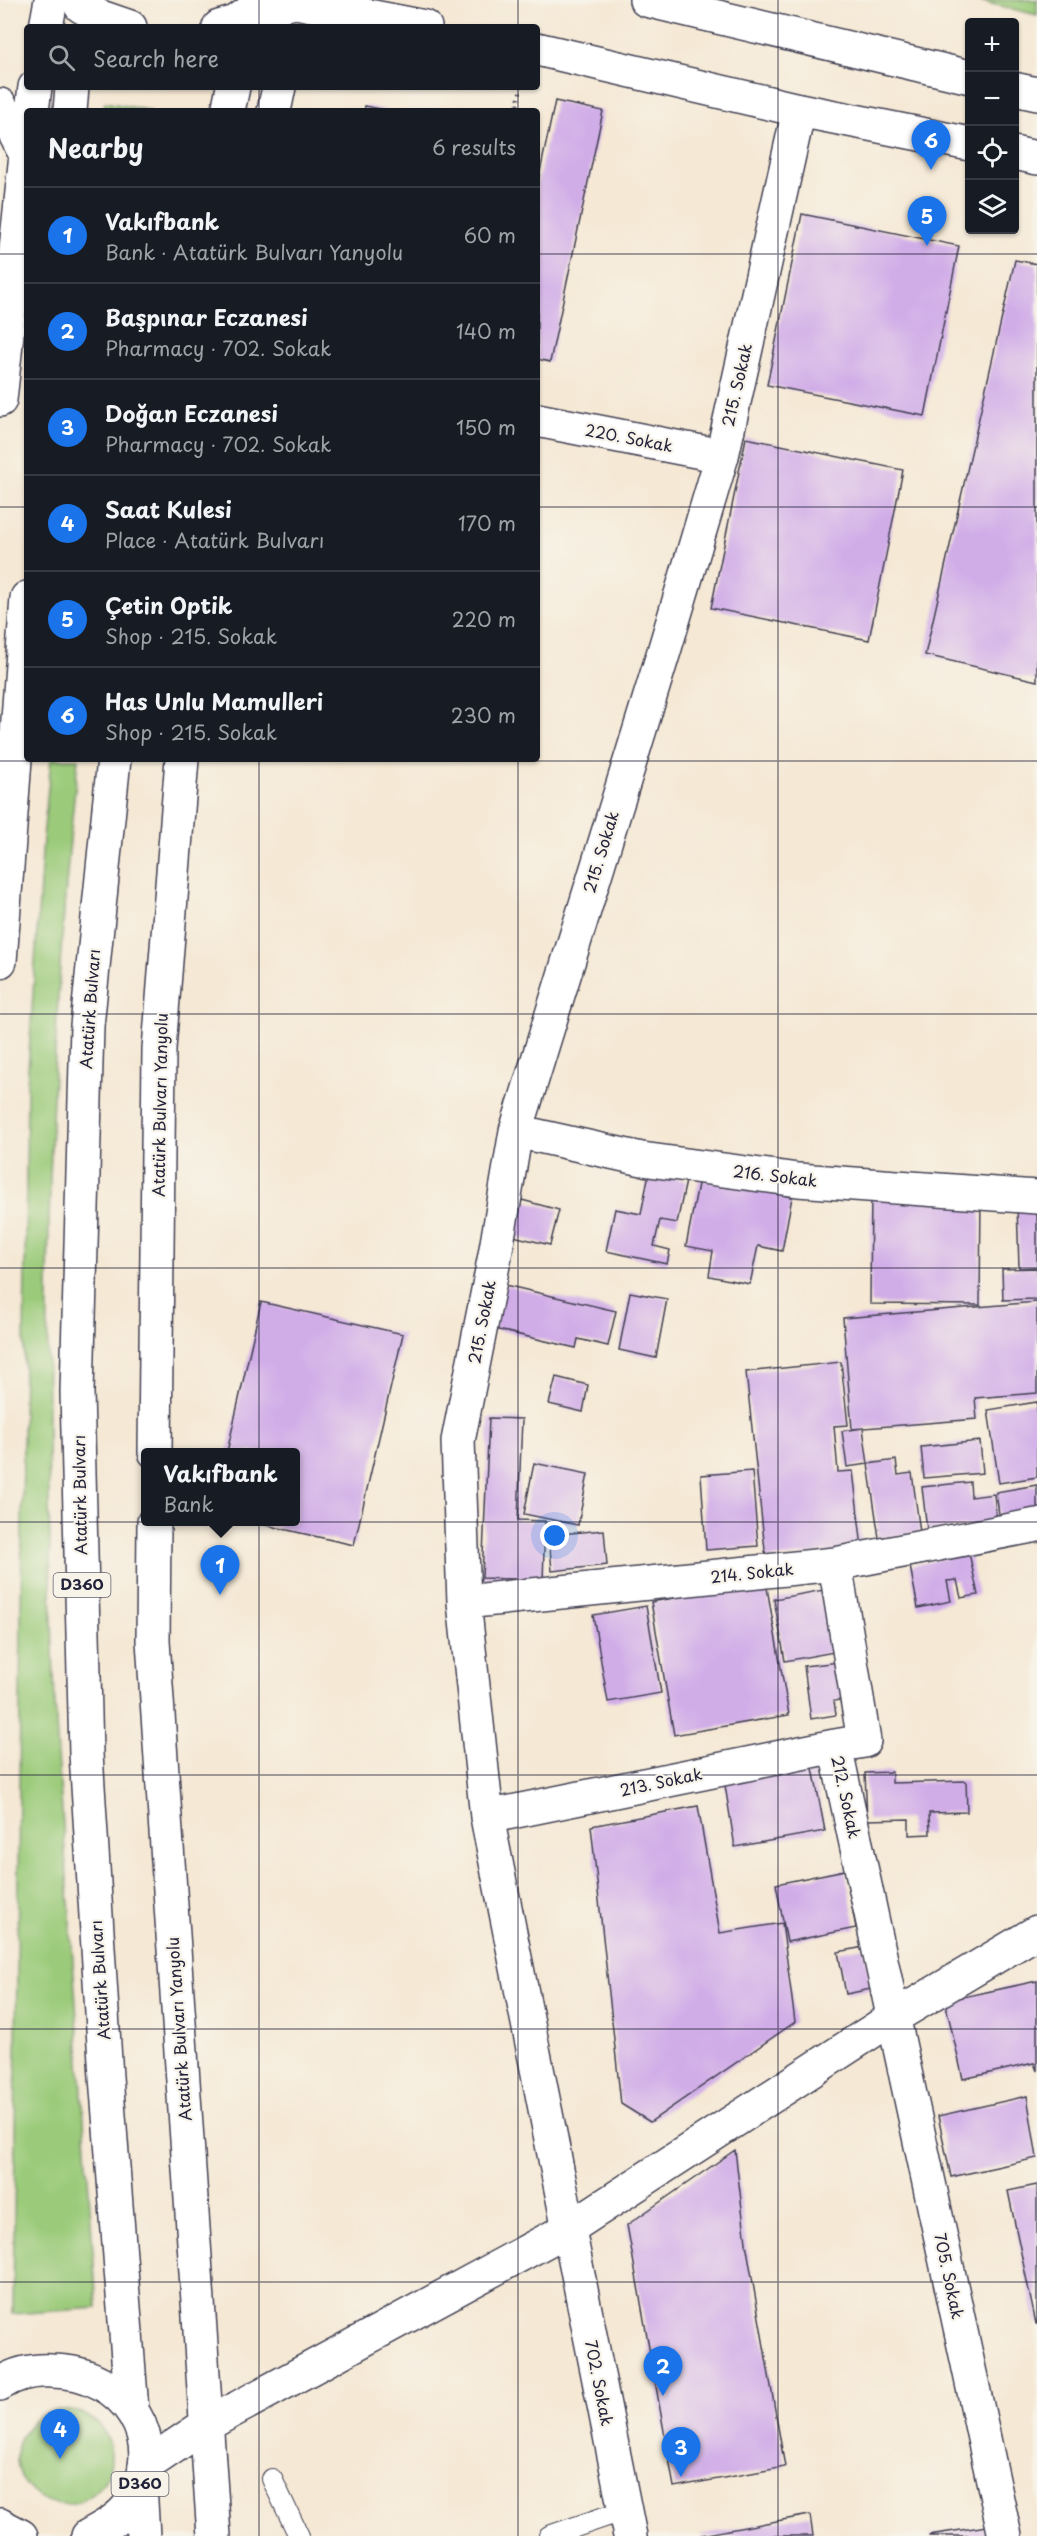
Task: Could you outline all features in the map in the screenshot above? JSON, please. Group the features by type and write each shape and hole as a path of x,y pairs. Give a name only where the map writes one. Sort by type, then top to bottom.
{"main road":[{"path":"646,0 965,76"},
{"path":"50,24 70,7 121,24"},
{"path":"229,24 250,13 294,10 402,24"},
{"path":"540,50 799,110 965,143"},
{"path":"32,108 35,90"},
{"path":"70,108 72,90"},
{"path":"229,108 232,90"},
{"path":"275,108 278,90"},
{"path":"1019,90 1037,94"},
{"path":"0,105 24,147"},
{"name":"215. Sokak","path":"487,1817 464,1602 458,1441 495,1255 516,1131 722,456 799,110"},
{"path":"1019,154 1037,158"},
{"path":"0,400 24,169"},
{"name":"220. Sokak","path":"540,421 722,456"},
{"path":"0,961 24,638"},
{"name":"Atatürk Bulvarı","path":"114,762 87,1026 77,1392 86,1754 106,2077 142,2476 143,2536"},
{"name":"Atatürk Bulvarı Yanyolu","path":"155,1448 159,1049 182,762"},
{"name":"216. Sokak","path":"516,1131 642,1159 798,1180 1037,1197"},
{"name":"214. Sokak","path":"464,1602 835,1564 1037,1525"},
{"name":"Atatürk Bulvarı Yanyolu","path":"154,1526 153,1641 214,2536"},
{"name":"212. Sokak","path":"835,1564 864,1741 835,1746 894,2017"},
{"name":"213. Sokak","path":"487,1817 835,1746"},
{"name":"702. Sokak","path":"487,1817 627,2523"},
{"path":"142,2476 206,2425 568,2229 894,2017 1037,1932"},
{"name":"705. Sokak","path":"894,2017 1005,2536"},
{"path":"0,2385 8,2379 32,2370 70,2371 94,2378 116,2391 136,2419 206,2425"},
{"name":"D360","path":"88,2536 108,2525 127,2508 142,2476"},
{"path":"0,2525 21,2536"}],"lane":[{"path":"272,2479 299,2536"},
{"path":"549,2536 627,2523"}],"path":[{"path":"517,108 520,90"}],"green space":[{"path":"976,0 1037,0 1037,15"},
{"path":"105,102 136,108 104,108"},
{"path":"51,762 78,762 58,994 52,1112 48,1465 56,1726 97,2308 13,2314 27,1086 43,838"},
{"path":"64,2410 82,2413 97,2424 108,2439 111,2457 108,2475 97,2490 82,2501 64,2504 46,2501 31,2490 20,2475 17,2457 20,2439 31,2424 46,2413"}],"building":[{"path":"555,101 603,111 550,362 540,360 540,172"},
{"path":"802,214 959,246 925,416 767,385"},
{"path":"1015,260 1037,264 1037,681 925,655"},
{"path":"746,438 903,470 869,640 711,608"},
{"path":"649,1173 686,1181 677,1223 660,1220 654,1246 670,1250 667,1264 606,1251 615,1209 641,1214"},
{"path":"699,1179 792,1197 782,1251 758,1246 750,1284 709,1276 713,1251 686,1246"},
{"path":"871,1193 981,1194 980,1305 870,1304"},
{"path":"522,1200 559,1210 550,1245 513,1236"},
{"path":"1017,1205 1037,1205 1037,1267 1019,1268"},
{"path":"1037,1268 1037,1299 1003,1300 1002,1269"},
{"path":"505,1285 616,1311 608,1346 578,1339 576,1348 494,1329"},
{"path":"630,1292 667,1299 656,1358 619,1350"},
{"path":"261,1302 403,1334 354,1545 270,1526 300,1526 300,1448 228,1448"},
{"path":"1037,1302 1037,1393 975,1398 977,1419 852,1429 843,1318"},
{"path":"841,1362 848,1425 834,1426 838,1472 853,1471 862,1548 766,1559 746,1372"},
{"path":"556,1377 588,1385 583,1412 549,1404"},
{"path":"1037,1402 1037,1477 999,1483 988,1410"},
{"path":"489,1418 522,1419 518,1520 545,1521 543,1580 482,1578"},
{"path":"863,1428 868,1464 847,1467 842,1431"},
{"path":"980,1441 983,1473 924,1478 921,1447"},
{"path":"896,1460 898,1475 912,1473 920,1532 879,1538 868,1464"},
{"path":"534,1463 588,1474 578,1525 524,1514"},
{"path":"752,1471 758,1546 706,1550 701,1475"},
{"path":"970,1482 971,1497 994,1494 997,1523 927,1530 922,1487"},
{"path":"1037,1485 1037,1523 1001,1529 996,1492"},
{"path":"604,1530 607,1565 552,1571 549,1535"},
{"path":"969,1553 978,1595 961,1598 957,1580 947,1581 951,1601 918,1608 910,1566"},
{"path":"766,1582 789,1715 674,1735 651,1602"},
{"path":"829,1589 840,1651 785,1661 774,1599"},
{"path":"646,1606 661,1693 608,1702 593,1615"},
{"path":"840,1662 845,1699 834,1701 836,1715 811,1719 804,1666"},
{"path":"812,1763 825,1831 735,1847 724,1779"},
{"path":"892,1772 892,1783 966,1781 967,1812 929,1813 930,1834 909,1835 909,1819 867,1820 865,1773"},
{"path":"698,1806 720,1933 782,1923 795,2022 650,2122 621,2104 591,1826"},
{"path":"845,1870 856,1928 787,1942 776,1884"},
{"path":"864,1947 871,1989 846,1994 838,1952"},
{"path":"1037,1981 1037,2071 1034,2063 963,2079 945,2001"},
{"path":"1027,2096 1037,2158 951,2177 938,2116"},
{"path":"735,2150 746,2243 785,2467 674,2487 627,2225"},
{"path":"1037,2185 1037,2324 1036,2324 1008,2191"},
{"path":"810,2515 813,2536 701,2536 701,2535"},
{"path":"987,2526 989,2536 929,2536 929,2535"}],"place":[{"name":"Has Unlu Mamulleri","path":"931,170"},
{"name":"Çetin Optik","path":"927,246"},
{"name":"Vakıfbank","path":"220,1595"},
{"name":"Başpınar Eczanesi","path":"663,2396"},
{"name":"Saat Kulesi","path":"60,2459"},
{"name":"Doğan Eczanesi","path":"681,2477"}]}
